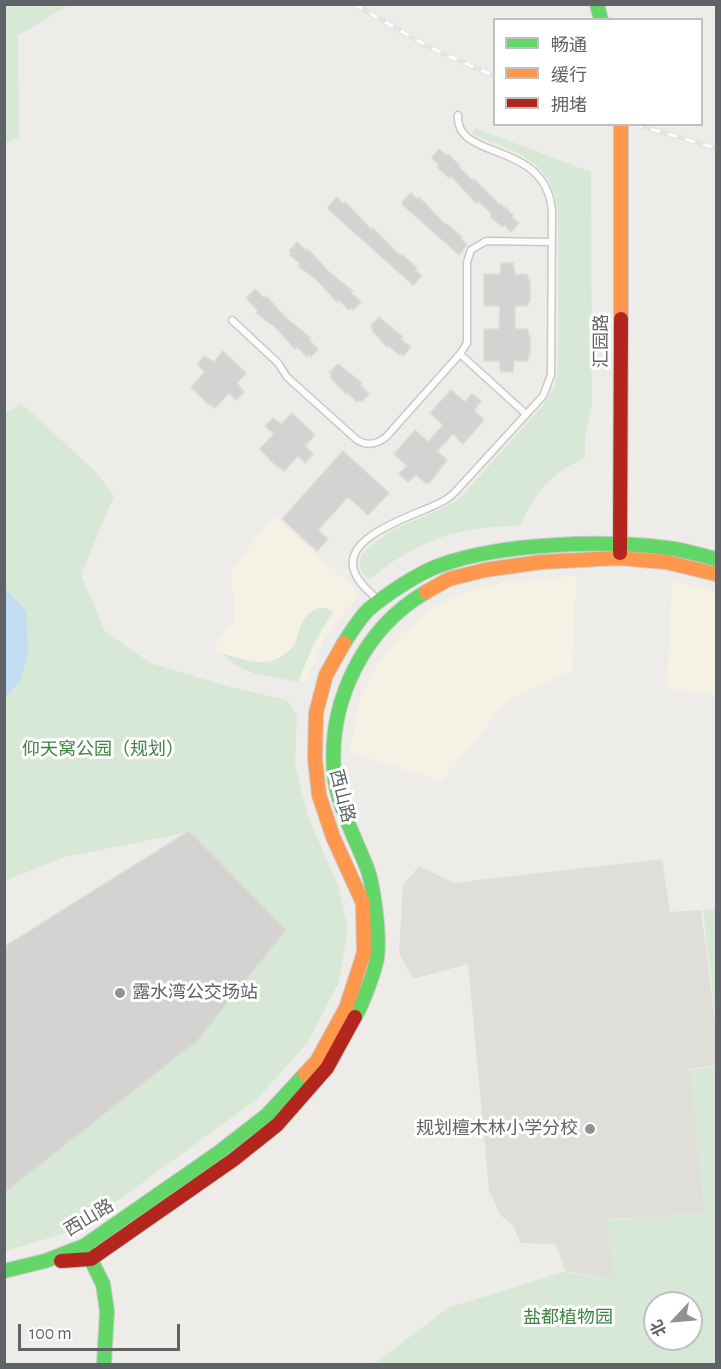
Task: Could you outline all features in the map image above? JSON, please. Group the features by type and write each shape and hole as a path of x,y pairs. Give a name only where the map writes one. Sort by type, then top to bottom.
{"main road":[{"name":"汇园路","path":"620,558 621,126"},
{"name":"西山路","path":"45,1261 84,1246 218,1154 267,1115 317,1061 346,1008 364,953 363,903 333,837 319,795 315,758 316,713 326,675 345,641 367,611 398,588 440,565 482,554 541,546 620,543 670,548 717,560"},
{"name":"西山路","path":"45,1261 91,1259 278,1125 327,1068 358,1012 377,958 375,904 368,871 346,818 334,774 336,728 344,693 359,659 382,627 411,601 449,579 485,570 541,562 620,558 666,562 717,574"},
{"path":"84,1246 103,1284 107,1311 104,1365"},
{"path":"4,1271 45,1261"}],"lane":[{"path":"380,602 354,572 352,563 357,549 388,527 445,501 451,496 543,396 551,375 551,201 543,182 528,165 469,140 459,126 458,115"},
{"path":"232,320 278,363 287,377 357,440 365,444 378,442 386,437 460,354 466,343 467,262 471,250 486,242 552,242"},
{"path":"460,354 526,414"}],"shaded area":[{"path":"274,516 360,594 334,624 323,642 306,683 255,674 237,666 214,647 235,620 231,570"},
{"path":"576,576 572,671 509,699 441,781 350,752 360,700 378,663 400,636 434,606 464,592 507,582"},
{"path":"672,580 716,593 716,696 667,688"},
{"name":"规划檀木林小学分校","path":"662,859 670,912 701,910 716,1029 716,1065 690,1069 705,1214 608,1219 615,1279 565,1271 556,1244 520,1243 513,1225 500,1215 489,1190 468,964 413,979 399,953 403,885 419,866 453,883"}],"green space":[{"path":"5,4 68,5 18,36 19,138 5,143"},
{"path":"475,128 591,172 592,404 585,437 585,458 563,470 546,484 532,503 521,525 472,530 439,538 391,563 370,579 360,568 361,557 370,547 383,536 447,507 461,497 545,403 556,379 558,370 558,213 555,195 549,181 530,160 472,134"},
{"name":"仰天窝公园（规划）","path":"21,403 96,472 114,496 81,574 104,630 150,663 230,687 287,700 297,716 295,765 308,817 338,885 348,929 339,982 308,1042 257,1099 79,1229 5,1251 5,1192 198,1040 285,930 189,832 65,857 9,879 5,878 4,414"},
{"path":"318,608 334,612 313,645 299,682 255,674 237,666 221,653 256,662 280,658 296,641 305,618"},
{"path":"716,908 716,1025 703,910"},
{"name":"盐都植物园","path":"716,1066 716,1364 374,1364 448,1308 563,1272 614,1279 607,1220 705,1214 690,1070"}],"water":[{"path":"4,587 26,611 28,652 21,680 5,697"}],"building":[{"path":"439,149 447,156 448,154 473,181 474,179 513,215 512,217 519,223 511,232 490,216 492,214 478,201 476,203 451,176 449,178 437,167 439,165 432,158"},
{"path":"411,193 417,199 419,197 446,225 462,237 461,239 467,245 459,255 403,205 402,202"},
{"path":"337,197 343,204 345,202 372,230 373,228 400,256 402,254 417,268 415,270 422,276 413,285 329,210 328,207"},
{"path":"297,242 306,251 308,249 329,272 353,291 351,293 361,302 353,310 351,308 349,310 339,300 337,302 317,280 298,266 300,264 290,255 289,251"},
{"path":"501,263 513,263 515,274 528,275 528,280 530,280 528,306 515,306 515,329 528,329 530,356 528,356 528,361 514,361 513,372 501,372 499,361 484,361 484,329 499,329 500,306 484,306 484,274 500,274"},
{"path":"255,289 264,298 266,296 286,318 311,338 309,340 318,349 311,357 309,355 307,357 297,347 295,349 275,327 256,313 258,311 246,298"},
{"path":"379,317 403,337 401,339 411,347 403,356 389,346 387,347 372,330 371,326"},
{"path":"223,351 246,373 237,383 244,392 236,400 229,393 215,408 191,387 205,372 197,364 204,356 214,362"},
{"path":"338,364 362,383 360,385 369,394 362,402 359,400 357,402 347,392 346,394 330,377 332,375 329,373"},
{"path":"451,390 465,402 472,394 481,401 474,411 484,420 463,444 453,434 437,451 447,460 431,481 427,484 416,475 408,482 399,474 407,466 394,454 415,430 428,442 443,425 430,413"},
{"path":"292,413 315,435 305,446 313,454 305,463 298,456 284,471 278,468 260,449 274,434 265,426 273,418 282,424"},
{"path":"343,451 389,493 368,515 348,497 318,530 328,539 317,551 282,519"},
{"name":"露水湾公交场站","path":"189,831 286,930 198,1040 4,1193 4,947"}],"railway":[{"path":"354,4 429,47 493,76"},
{"path":"641,126 716,148"}],"traffic: fast":[{"path":"597,4 600,18"},
{"path":"344,643 368,610 393,591 433,568 466,558 493,552 553,545 613,544 673,549 716,559"},
{"path":"355,1017 376,964 377,925 370,876 338,796 334,773 337,719 354,669 368,646 404,607 426,592"},
{"path":"4,1271 45,1261 84,1246 218,1153 267,1115 305,1074"},
{"path":"86,1250 103,1284 107,1311 104,1364"}],"traffic: slow":[{"path":"621,126 621,319"},
{"path":"426,592 449,579 485,570 541,562 619,558 666,562 716,574"},
{"path":"305,1074 317,1061 346,1008 364,953 363,903 333,837 319,795 315,758 316,713 326,675 344,643"}],"traffic: jam":[{"path":"620,553 621,319"},
{"path":"61,1261 91,1259 233,1160 277,1125 327,1068 355,1017"}],"place":[{"name":"露水湾公交场站","path":"120,993"},
{"name":"规划檀木林小学分校","path":"590,1129"}]}
